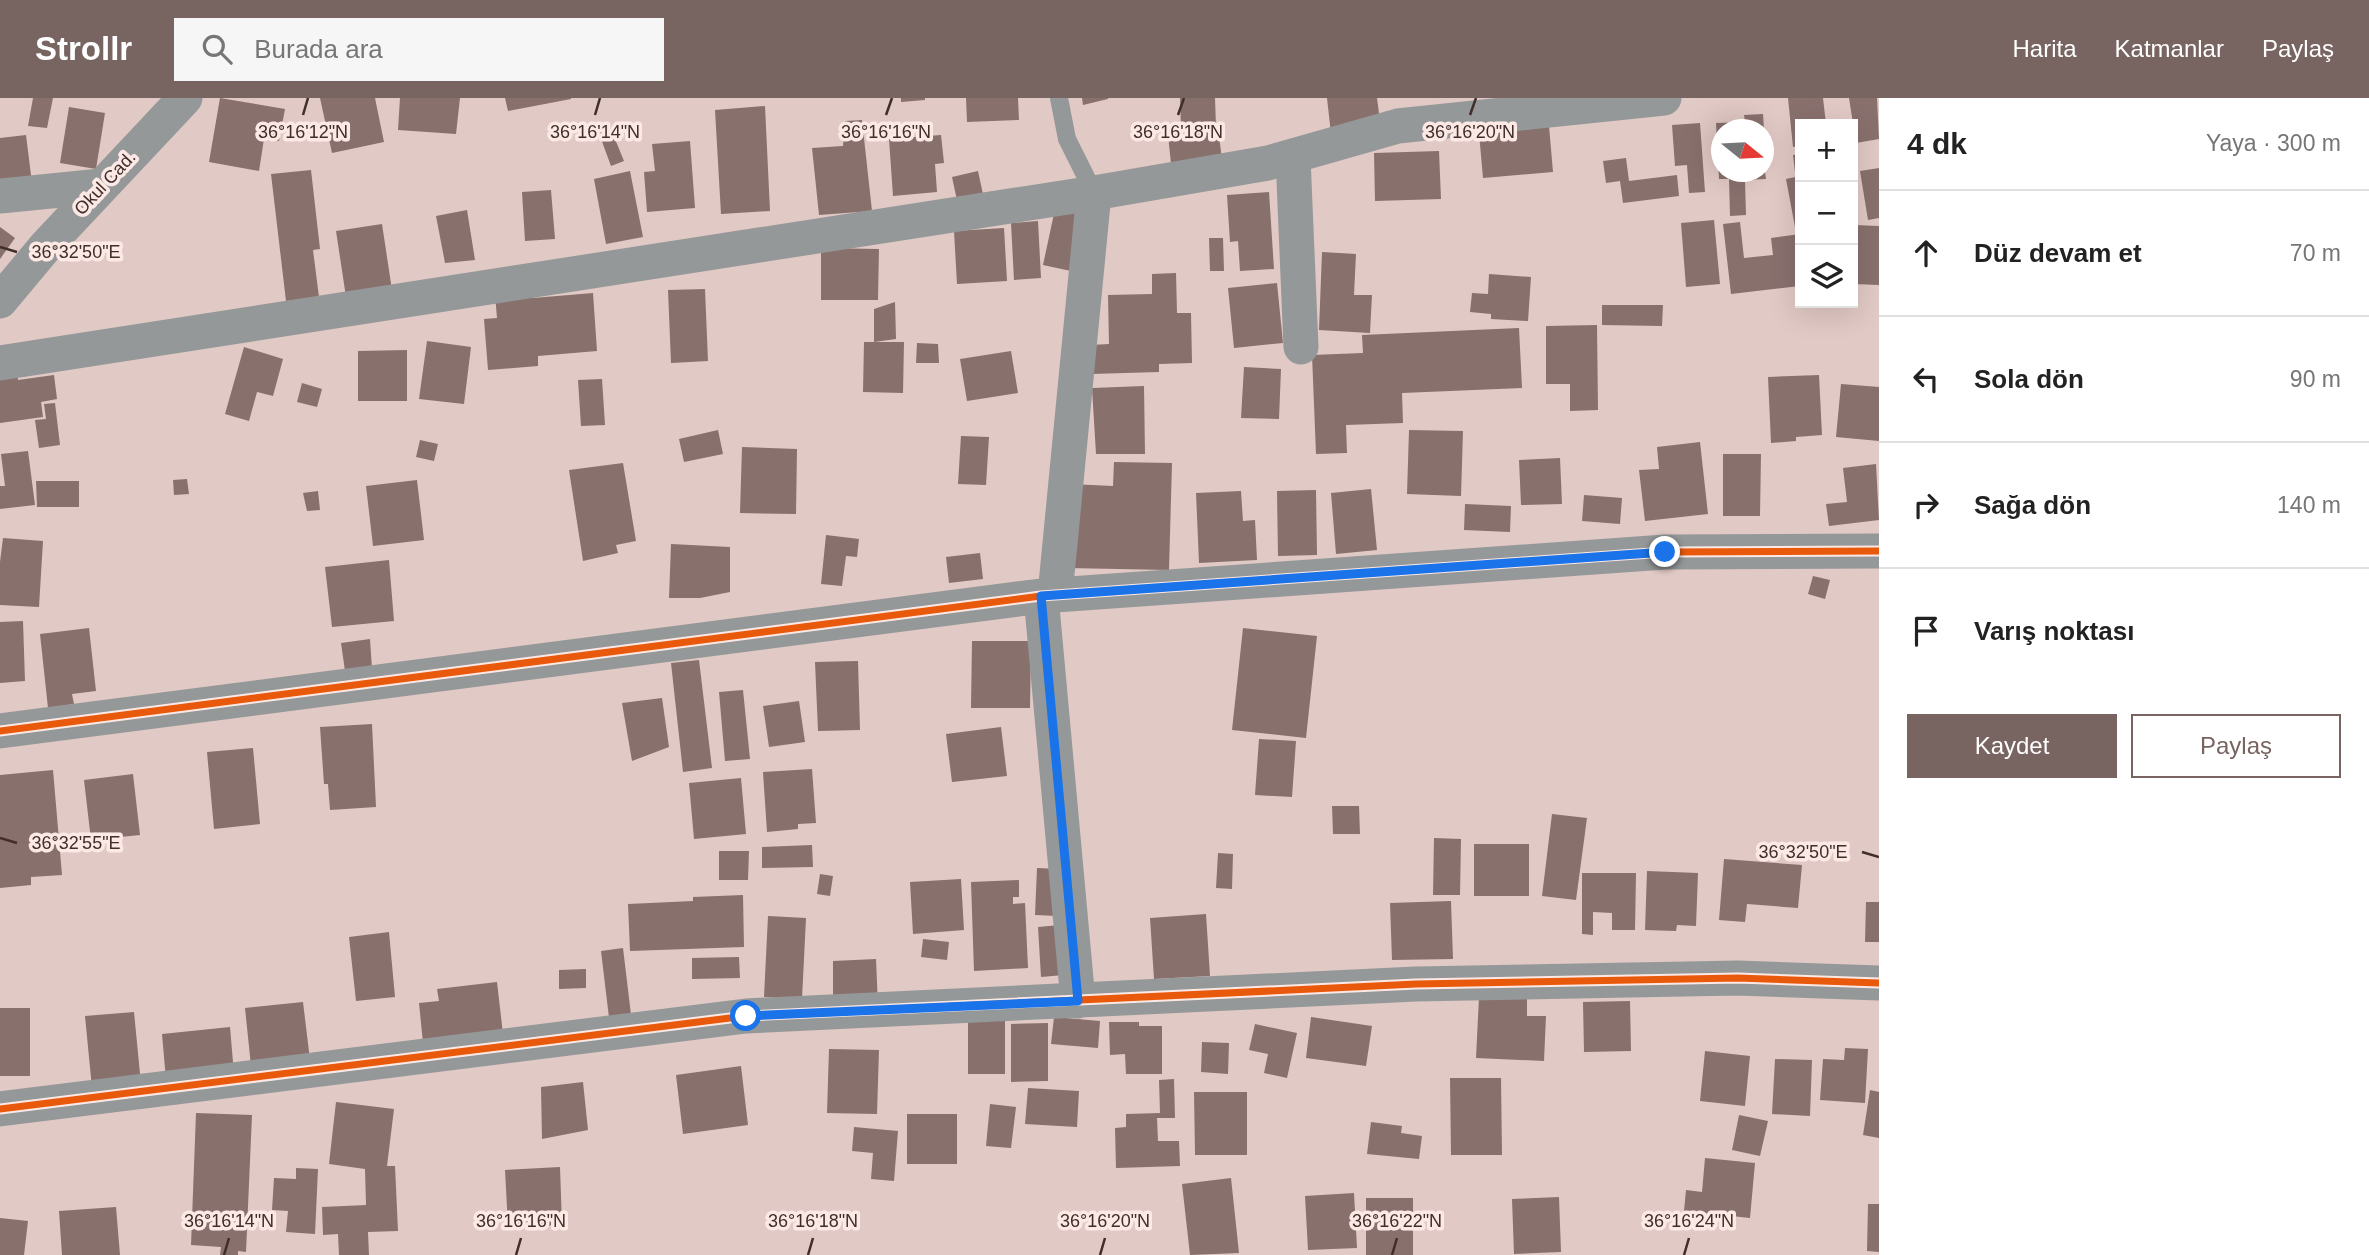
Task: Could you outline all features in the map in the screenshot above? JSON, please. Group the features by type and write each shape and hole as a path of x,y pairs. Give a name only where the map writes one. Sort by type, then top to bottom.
{"street":[{"name":"Okul Cad.","path":"0,301 46,246 185,98"},
{"path":"0,363 1094,193 1268,163 1398,126 1664,98"},
{"path":"1293,157 1301,347"},
{"path":"0,196 101,186"},
{"path":"1078,1001 1048,596 1094,193"},
{"path":"0,731 1048,596 1665,552 1879,551"},
{"path":"0,1109 746,1016 1416,984 1738,978 1879,983"}],"lane":[{"path":"1059,98 1067,139 1094,193"}],"building":[{"path":"33,98 53,98 47,128 28,126"},
{"path":"220,98 285,109 279,141 264,139 259,171 209,162"},
{"path":"320,98 375,98 384,142 332,153"},
{"path":"400,98 460,98 456,134 398,130"},
{"path":"505,98 571,98 571,99 508,111"},
{"path":"901,98 925,98 925,100 901,102"},
{"path":"966,98 1018,98 1019,120 967,122"},
{"path":"1082,98 1108,98 1108,99 1083,105"},
{"path":"1180,98 1215,98 1216,127 1181,129"},
{"path":"1327,98 1377,98 1381,129 1331,134"},
{"path":"1788,98 1823,98 1825,119 1795,119 1793,147"},
{"path":"1849,98 1877,98 1879,139 1858,143 1858,119 1852,119"},
{"path":"765,106 770,211 721,214 715,110"},
{"path":"69,107 105,113 96,169 60,163"},
{"path":"1763,114 1763,119 1745,119 1744,115"},
{"path":"862,120 872,211 819,215 812,148 843,146 845,121"},
{"path":"608,122 624,161 611,166 597,128"},
{"path":"1700,123 1705,192 1689,193 1687,165 1675,166 1672,125"},
{"path":"1549,126 1553,172 1483,178 1479,133"},
{"path":"1218,128 1223,167 1172,173 1168,135"},
{"path":"26,135 32,183 0,187 0,138"},
{"path":"941,135 944,163 935,164 937,192 893,196 889,139"},
{"path":"690,141 695,208 647,212 644,172 655,171 652,144"},
{"path":"1439,151 1441,199 1375,201 1374,153"},
{"path":"1626,158 1629,181 1677,175 1679,196 1623,203 1620,181 1606,183 1603,161"},
{"path":"1879,168 1879,218 1868,220 1860,171"},
{"path":"311,170 320,249 313,250 319,297 286,301 271,174"},
{"path":"630,171 643,237 606,244 594,179"},
{"path":"978,171 984,199 958,205 952,177"},
{"path":"1795,177 1795,227 1786,179"},
{"path":"1729,182 1745,182 1746,215 1730,216"},
{"path":"551,190 555,239 525,241 522,192"},
{"path":"1269,192 1274,269 1240,271 1238,241 1230,242 1227,195"},
{"path":"1055,209 1082,215 1071,271 1043,265"},
{"path":"467,210 475,260 445,263 436,216"},
{"path":"1714,220 1720,284 1686,287 1681,223"},
{"path":"1038,221 1041,278 1014,280 1011,223"},
{"path":"1740,222 1744,258 1773,255 1771,238 1795,235 1795,287 1731,294 1723,224"},
{"path":"382,224 392,290 346,297 336,231"},
{"path":"1858,225 1879,226 1879,285 1858,284"},
{"path":"0,227 15,238 0,259"},
{"path":"1004,228 1007,281 957,284 954,231"},
{"path":"1209,238 1223,238 1224,271 1210,271"},
{"path":"821,248 879,249 878,300 821,300"},
{"path":"1322,252 1356,254 1354,295 1372,295 1370,333 1319,330"},
{"path":"1176,273 1177,313 1191,313 1192,363 1159,364 1159,372 1091,374 1091,345 1109,344 1108,295 1152,294 1152,274"},
{"path":"1489,274 1531,277 1528,321 1491,319 1491,314 1470,312 1472,293 1488,294"},
{"path":"1277,283 1283,343 1234,348 1228,288"},
{"path":"705,289 708,361 671,363 668,290"},
{"path":"533,292 533,298 593,293 597,351 538,356 538,366 488,370 484,319 497,318 495,295"},
{"path":"895,302 896,339 874,342 874,309"},
{"path":"1602,305 1663,305 1662,326 1602,325"},
{"path":"1597,325 1598,410 1570,411 1570,384 1546,384 1546,326"},
{"path":"1519,328 1522,388 1402,393 1403,423 1346,425 1347,453 1316,454 1312,355 1363,353 1362,335"},
{"path":"427,341 471,347 464,404 419,399"},
{"path":"864,342 904,342 903,393 863,392"},
{"path":"917,343 938,344 939,363 916,363"},
{"path":"244,347 283,359 273,396 257,392 249,421 225,414"},
{"path":"407,350 407,401 358,401 358,351"},
{"path":"1011,351 1018,393 967,401 960,359"},
{"path":"1244,367 1281,369 1279,419 1241,418"},
{"path":"17,371 18,380 54,375 57,399 41,402 43,417 0,423 0,373"},
{"path":"1819,375 1822,435 1771,443 1768,377"},
{"path":"602,379 605,425 581,426 578,380"},
{"path":"302,383 322,389 317,407 297,402"},
{"path":"1841,384 1879,387 1879,441 1836,437"},
{"path":"1144,386 1145,454 1096,454 1092,388"},
{"path":"55,403 60,445 39,448 35,420 46,419 44,404"},
{"path":"718,430 723,454 684,462 679,439"},
{"path":"1409,430 1463,431 1461,496 1407,494"},
{"path":"961,436 989,437 986,485 958,484"},
{"path":"420,440 438,444 434,461 416,457"},
{"path":"1700,442 1708,514 1645,521 1639,470 1659,469 1657,447"},
{"path":"742,447 797,449 796,514 740,513"},
{"path":"28,451 35,505 0,509 0,486 5,486 1,454"},
{"path":"1723,454 1761,454 1760,516 1723,516"},
{"path":"1560,458 1562,504 1521,505 1519,460"},
{"path":"1114,462 1172,463 1169,570 1066,568 1070,484 1113,486"},
{"path":"623,463 636,541 616,545 618,553 583,561 569,470"},
{"path":"1876,464 1879,520 1829,526 1826,504 1847,502 1843,468"},
{"path":"187,479 189,494 174,495 173,480"},
{"path":"417,480 424,540 373,546 366,486"},
{"path":"36,481 79,481 79,507 37,507"},
{"path":"1371,489 1377,550 1336,554 1331,493"},
{"path":"1316,490 1317,555 1278,556 1277,491"},
{"path":"318,491 320,510 307,511 303,493"},
{"path":"1241,491 1243,521 1255,520 1257,560 1199,563 1196,493"},
{"path":"1584,495 1622,498 1620,524 1582,521"},
{"path":"1465,504 1511,506 1510,532 1464,530"},
{"path":"826,535 859,539 857,557 846,556 842,586 821,584"},
{"path":"3,538 43,541 39,607 0,605"},
{"path":"671,544 730,547 730,592 700,598 669,598"},
{"path":"980,553 983,579 949,583 946,557"},
{"path":"389,560 394,621 332,627 325,567"},
{"path":"1813,576 1830,580 1825,599 1808,594"},
{"path":"23,621 25,681 0,683 0,622"},
{"path":"89,628 96,691 72,694 74,704 48,708 40,634"},
{"path":"1243,628 1317,636 1306,738 1232,730"},
{"path":"370,639 372,669 345,671 341,643"},
{"path":"972,641 1031,641 1030,708 971,708"},
{"path":"699,660 712,768 683,772 671,663"},
{"path":"858,661 860,730 818,731 815,662"},
{"path":"743,690 750,759 725,761 719,692"},
{"path":"662,698 669,747 632,761 622,703"},
{"path":"799,701 805,742 769,747 763,706"},
{"path":"372,724 376,807 330,810 328,784 324,784 320,727"},
{"path":"1001,727 1007,776 952,782 946,734"},
{"path":"1259,739 1296,741 1292,797 1255,795"},
{"path":"253,748 260,824 214,829 207,752"},
{"path":"812,769 816,823 798,824 798,829 767,832 763,772"},
{"path":"53,770 62,875 31,877 31,885 0,888 0,775"},
{"path":"133,774 140,835 91,840 84,780"},
{"path":"741,778 746,834 694,839 689,783"},
{"path":"1332,806 1359,806 1360,834 1333,834"},
{"path":"1552,814 1587,818 1576,900 1542,896"},
{"path":"1434,838 1461,839 1460,895 1433,895"},
{"path":"1474,844 1529,844 1529,896 1474,896"},
{"path":"812,845 813,867 762,868 762,847"},
{"path":"719,851 749,851 748,880 719,880"},
{"path":"1218,853 1233,854 1232,889 1216,888"},
{"path":"1724,859 1802,865 1798,908 1747,904 1745,922 1719,920"},
{"path":"1037,868 1061,869 1058,916 1035,915"},
{"path":"1647,871 1698,873 1696,926 1677,925 1676,931 1645,930"},
{"path":"1582,873 1636,873 1635,930 1612,930 1612,913 1593,912 1593,935 1582,934"},
{"path":"820,874 833,876 830,896 817,894"},
{"path":"961,879 964,930 913,934 910,882"},
{"path":"1019,880 1019,897 1013,897 1013,904 1025,903 1028,968 974,971 971,882"},
{"path":"743,895 744,947 630,951 628,904"},
{"path":"1451,901 1453,959 1392,960 1390,903"},
{"path":"1866,902 1879,902 1879,942 1865,942"},
{"path":"1206,914 1210,976 1154,979 1150,918"},
{"path":"768,916 806,918 802,999 764,997"},
{"path":"1060,925 1064,975 1041,977 1038,927"},
{"path":"389,932 395,997 356,1001 349,937"},
{"path":"923,939 949,942 947,960 921,957"},
{"path":"623,948 632,1023 610,1026 601,951"},
{"path":"739,957 740,978 692,979 692,958"},
{"path":"876,959 878,1006 833,1006 833,961"},
{"path":"586,969 586,988 559,989 559,970"},
{"path":"497,982 503,1034 423,1043 419,1003 439,1001 437,989"},
{"path":"1479,997 1527,999 1527,1016 1546,1016 1544,1061 1476,1058"},
{"path":"1630,1001 1631,1051 1584,1052 1583,1002"},
{"path":"303,1002 310,1060 251,1066 245,1008"},
{"path":"0,1008 30,1008 30,1076 0,1076"},
{"path":"134,1012 141,1084 92,1088 85,1016"},
{"path":"968,1016 1005,1016 1005,1074 968,1074"},
{"path":"1054,1017 1100,1021 1098,1048 1051,1044"},
{"path":"1311,1017 1372,1026 1366,1066 1306,1058"},
{"path":"1109,1022 1139,1022 1139,1026 1162,1026 1162,1074 1126,1074 1125,1054 1110,1055"},
{"path":"1048,1023 1048,1081 1011,1082 1011,1024"},
{"path":"1255,1024 1297,1033 1287,1078 1264,1073 1268,1054 1249,1050"},
{"path":"230,1027 234,1074 166,1080 162,1034"},
{"path":"1202,1042 1229,1043 1228,1074 1201,1072"},
{"path":"1845,1048 1868,1049 1865,1103 1820,1100 1823,1059 1844,1060"},
{"path":"829,1049 879,1050 877,1114 827,1113"},
{"path":"1705,1051 1750,1056 1745,1106 1700,1101"},
{"path":"1775,1059 1812,1060 1810,1116 1772,1114"},
{"path":"741,1066 748,1125 683,1134 676,1075"},
{"path":"1450,1078 1501,1078 1502,1155 1451,1155"},
{"path":"1174,1079 1175,1118 1157,1118 1158,1141 1179,1141 1180,1166 1116,1168 1115,1128 1126,1127 1126,1114 1160,1113 1159,1080"},
{"path":"583,1082 588,1130 542,1139 541,1087"},
{"path":"1028,1088 1079,1091 1077,1127 1025,1124"},
{"path":"1870,1090 1879,1092 1879,1138 1863,1135"},
{"path":"1194,1092 1247,1092 1247,1155 1195,1155"},
{"path":"336,1102 394,1109 387,1166 395,1166 398,1231 368,1232 369,1255 339,1255 338,1234 323,1235 322,1207 366,1205 365,1169 329,1164"},
{"path":"990,1104 1016,1107 1011,1148 986,1146"},
{"path":"196,1113 252,1115 246,1252 238,1251 238,1255 220,1255 221,1247 191,1245"},
{"path":"907,1114 957,1114 957,1164 907,1164"},
{"path":"1739,1115 1768,1121 1760,1156 1732,1150"},
{"path":"1371,1122 1402,1126 1401,1133 1422,1136 1419,1159 1367,1154"},
{"path":"854,1127 898,1131 894,1181 871,1179 873,1153 852,1151"},
{"path":"1705,1158 1755,1163 1750,1218 1684,1211 1686,1190 1702,1192"},
{"path":"560,1167 562,1225 508,1227 505,1170"},
{"path":"296,1168 318,1169 315,1234 286,1232 288,1211 272,1210 274,1178 296,1179"},
{"path":"1231,1178 1239,1253 1190,1255 1182,1184"},
{"path":"1354,1193 1357,1248 1308,1250 1305,1196"},
{"path":"1559,1197 1561,1252 1514,1254 1512,1199"},
{"path":"1366,1198 1413,1198 1413,1255 1366,1255"},
{"path":"1868,1204 1879,1204 1879,1252 1867,1251"},
{"path":"116,1207 120,1255 62,1255 59,1211"},
{"path":"0,1218 28,1221 24,1255 0,1255"}],"cycle path":[{"path":"0,731 1041,596 1665,552 1879,551"},
{"path":"0,1109 746,1016 1416,984 1738,978 1879,983"}],"route":[{"path":"746,1016 1078,1001 1041,596 1665,552"}]}
